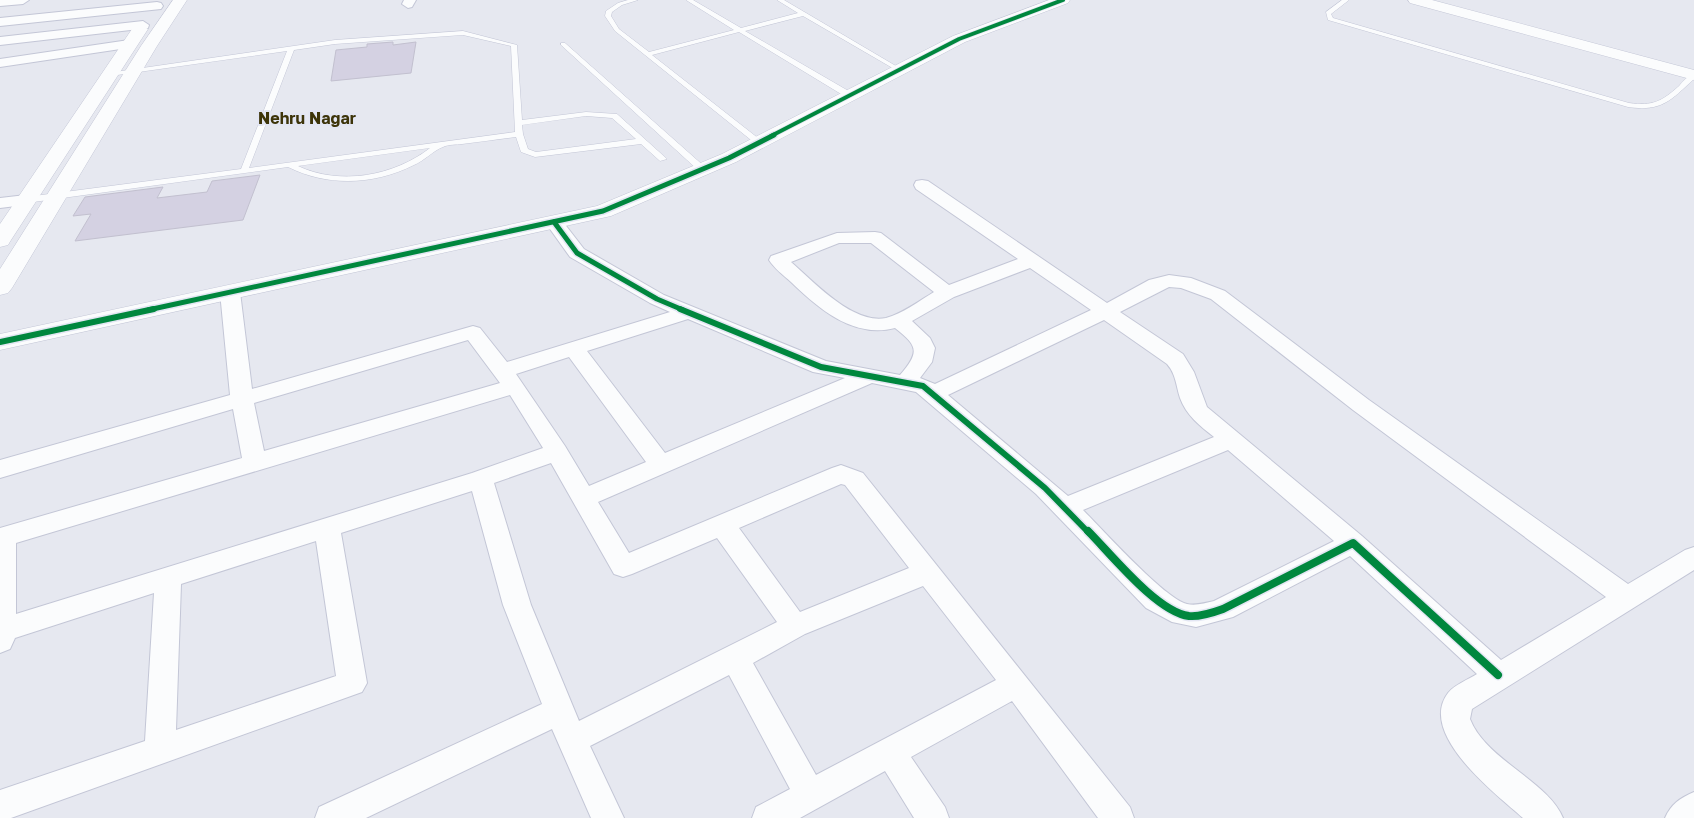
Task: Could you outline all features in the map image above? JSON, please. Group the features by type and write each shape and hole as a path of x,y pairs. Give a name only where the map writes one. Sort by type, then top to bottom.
{"main road":[{"path":"0,288 180,0"},
{"path":"0,342 603,211 702,169 759,142 898,69 959,40 1063,0"},
{"path":"1415,0 1694,75"},
{"path":"1438,0 1694,68"},
{"path":"0,240 129,44 159,3"}],"street":[{"path":"0,2 23,0"},
{"path":"0,22 159,3"},
{"path":"0,41 143,25"},
{"path":"0,63 129,44"},
{"path":"922,185 1106,311 1182,367 1191,402 1353,543 1498,675"},
{"path":"0,203 26,200"},
{"path":"554,222 577,253 657,299 821,367 923,386 1045,488 1156,600 1175,613 1189,617 1202,617 1223,609 1353,543"},
{"path":"947,293 875,237 837,238 778,260 840,313 858,322 875,325 897,320 947,293 1033,260"},
{"path":"933,394 1106,311 1156,284 1170,281 1199,286 1218,295 1361,405 1627,598"},
{"path":"230,292 242,399 255,463"},
{"path":"557,452 481,479 168,578 1,636 1,538 255,463 509,379 574,349 689,312"},
{"path":"897,320 920,338 925,347 925,357 920,366 905,382"},
{"path":"0,469 473,332 509,379 557,452 623,567 841,474 854,479 1016,684 1118,818"},
{"path":"574,349 661,465"},
{"path":"583,498 870,376"},
{"path":"1064,508 1232,439"},
{"path":"481,479 517,606 608,818"},
{"path":"722,525 795,626"},
{"path":"0,806 352,683 327,528"},
{"path":"1547,818 1472,748 1460,733 1455,718 1460,701 1498,675 1694,557"},
{"path":"573,739 795,626 928,572"},
{"path":"160,750 168,578"},
{"path":"735,658 810,795"},
{"path":"768,818 1016,684"},
{"path":"331,818 561,710"},
{"path":"890,751 933,818"},
{"path":"1681,818 1694,808"}],"lane":[{"path":"635,0 612,8 608,16 617,30 759,142"},
{"path":"689,0 849,95"},
{"path":"780,0 898,69"},
{"path":"1346,0 1328,13 1330,19 1628,105 1648,108 1658,106 1694,75"},
{"path":"647,54 803,14"},
{"path":"110,74 335,42 463,33 514,45 519,134 524,150 535,155 642,141"},
{"path":"563,44 702,169"},
{"path":"244,171 291,48"},
{"path":"518,123 586,114 614,116 663,159"},
{"path":"26,200 519,134"},
{"path":"287,165 316,176 348,180 394,173 426,157 442,144"}],"building":[{"path":"393,42 393,45 416,42 411,73 331,81 336,50 367,47 367,44"},
{"path":"260,175 243,220 75,241 91,214 73,216 85,197 163,187 157,198 207,192 212,181"}],"cycle path":[{"path":"0,342 603,211 729,158 959,39 1063,0"},
{"path":"554,222 577,253 657,299 821,367 923,386 1045,488 1156,600 1174,611 1188,616 1196,616 1223,609 1353,543 1498,675"}],"district":[{"name":"Nehru Nagar","path":"307,118"}]}
